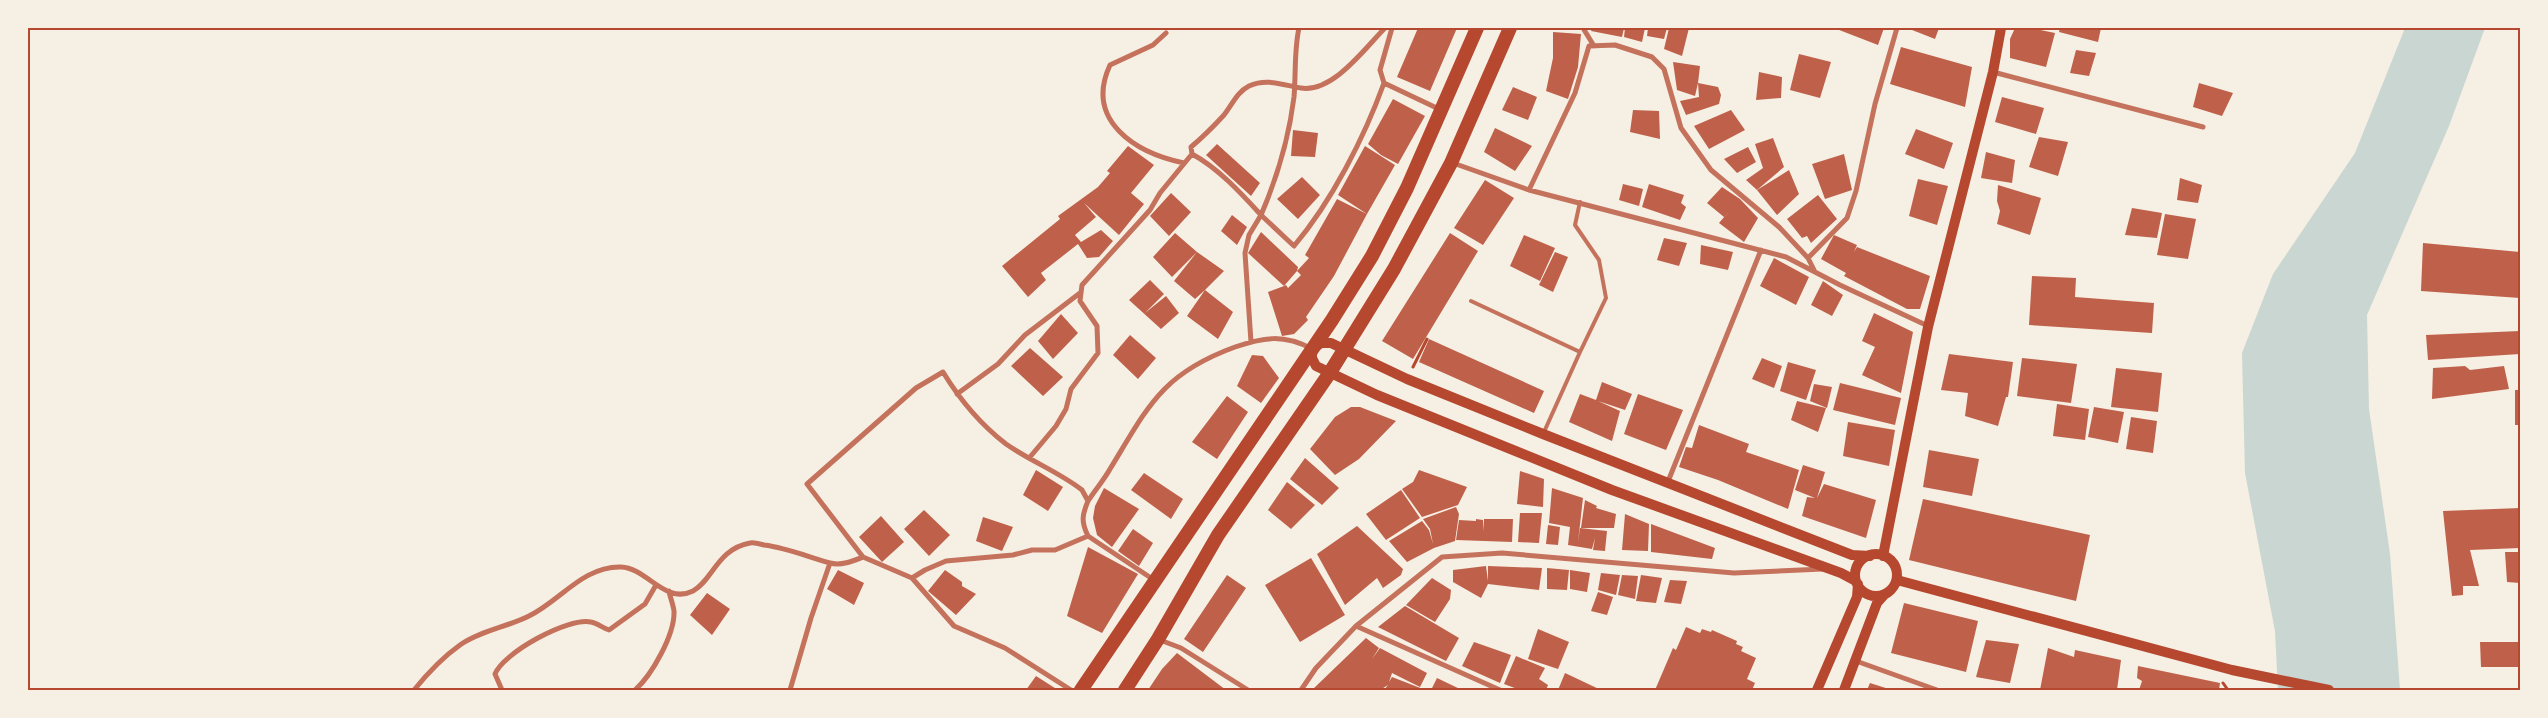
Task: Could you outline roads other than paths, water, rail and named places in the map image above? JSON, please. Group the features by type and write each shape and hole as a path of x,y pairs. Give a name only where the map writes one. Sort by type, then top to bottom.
{"highway":[{"path":"1081,690 1312,349 1372,256 1407,188 1477,28"},
{"path":"1125,690 1158,639 1218,535 1329,374 1394,269 1451,163 1510,28"}],"main road":[{"path":"1883,556 1928,327 1993,72 2001,28"},
{"path":"1844,690 1877,603 1890,591 1897,580 1893,563 1883,556 1852,555 1667,484 1407,379 1331,343 1321,344 1312,349 1312,358 1316,366 1329,374 1502,447 1612,490 1828,569 1857,583 1866,594 1872,596 1885,594"},
{"path":"1818,690 1857,597 1857,568 1864,558 1870,556"},
{"path":"1897,580 2232,670 2329,690"}],"street":[{"path":"1251,342 1245,253 1249,235 1261,215 1278,170 1287,135 1299,28"},
{"path":"1030,457 1056,426 1066,409 1071,389 1098,353 1097,326 1080,301 1082,285 1150,210 1160,192 1192,154 1191,147 1209,132 1235,98 1246,88 1258,82 1271,82 1303,88 1317,86 1336,78 1385,28"},
{"path":"1192,154 1202,159 1224,178 1294,246 1327,200 1376,105 1384,83 1380,70 1392,28"},
{"path":"1583,28 1594,46"},
{"path":"1808,258 1847,218 1856,191 1875,104 1897,28"},
{"path":"1166,34 1152,45 1110,65 1104,78 1106,115 1124,137 1167,160 1184,164"},
{"path":"1529,190 1575,93 1589,46 1615,45 1652,58 1664,69 1681,128 1711,170 1779,227 1808,258 1814,271"},
{"path":"1993,72 2203,127"},
{"path":"1384,83 1441,111"},
{"path":"1451,163 1529,190 1786,257 1928,327"},
{"path":"1667,484 1732,327 1761,250"},
{"path":"957,394 998,364 1025,335 1080,294"},
{"path":"1154,580 1088,536 1082,524 1082,517 1088,501 1109,471 1151,402 1162,390 1204,359 1251,342 1272,337 1298,341 1312,349"},
{"path":"1071,690 1005,648 954,626 912,578 863,557 807,484 916,388 936,374 943,372 957,394 982,424 1008,445 1076,485 1082,490 1088,501"},
{"path":"912,578 925,570 946,562 1013,555 1032,550 1055,550 1088,536"},
{"path":"414,690 436,666 461,644 532,614 586,576 621,567 636,570 656,585 675,594 693,591 728,553 751,542 781,546 830,563 849,563 863,557"},
{"path":"1301,690 1316,668 1356,626 1442,557 1502,553 1734,573 1828,569"},
{"path":"790,690 811,618 830,563"},
{"path":"502,690 495,674 497,668 519,650 566,624 590,622 609,630 645,604 656,585"},
{"path":"635,690 656,662 670,632 674,611 669,592"},
{"path":"1356,626 1500,690"},
{"path":"1158,639 1181,648 1248,690"},
{"path":"1856,661 1937,690"}],"lane":[{"path":"1543,434 1606,298 1599,260 1575,225 1580,202"},
{"path":"1471,301 1580,352"}]}
